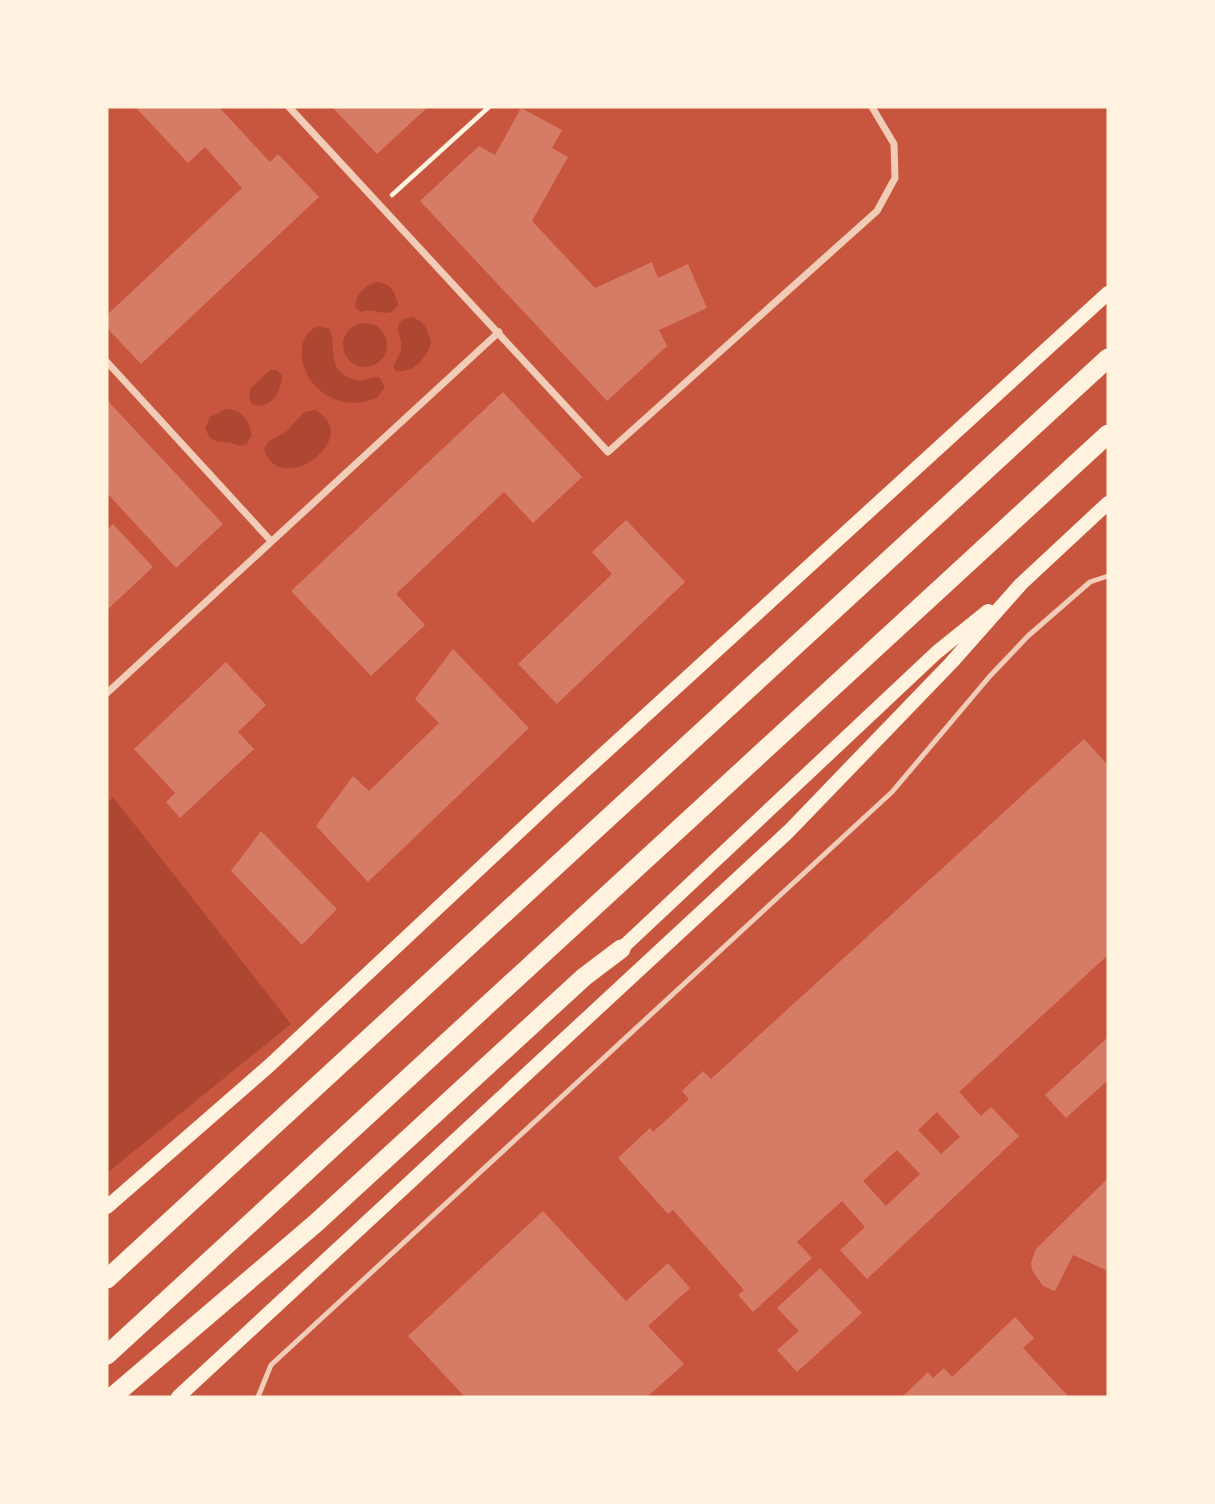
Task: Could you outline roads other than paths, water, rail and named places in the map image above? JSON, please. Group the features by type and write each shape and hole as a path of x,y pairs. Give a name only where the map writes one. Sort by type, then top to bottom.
{"highway":[{"path":"107,1279 1108,358"},
{"path":"107,1355 1108,434"},
{"path":"112,1397 316,1223 584,977 621,949"}],"main road":[{"path":"107,1207 270,1065 553,800 1108,293"},
{"path":"621,949 937,652 1101,516 1108,503"},
{"path":"178,1397 789,831 951,663 1021,584"},
{"path":"107,1215 131,1188"}],"street":[{"path":"289,107 608,452 877,211 895,178 894,144 872,107"},
{"path":"107,693 499,332"},
{"path":"107,362 271,541"}],"lane":[{"path":"258,1397 271,1365 892,792 990,676 1028,636 1090,582 1108,576"}]}
